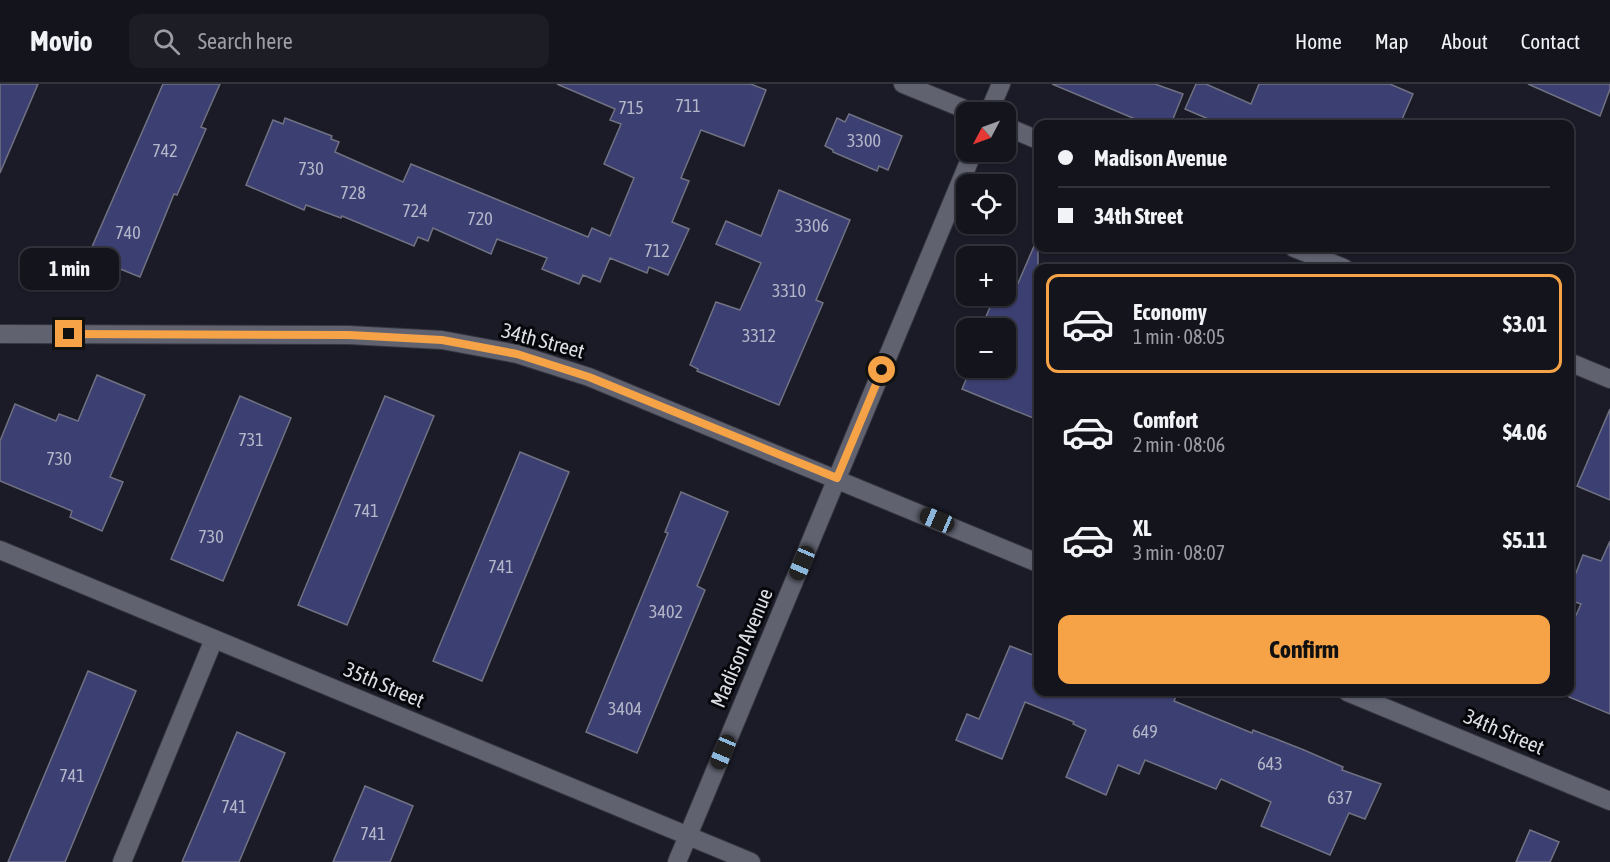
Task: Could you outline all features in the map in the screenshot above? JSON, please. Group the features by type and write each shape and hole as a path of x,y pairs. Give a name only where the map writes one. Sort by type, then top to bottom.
{"street":[{"path":"903,84 956,106"},
{"path":"993,102 1001,84"},
{"path":"1016,131 1034,138"},
{"name":"Madison Avenue","path":"677,862 969,162"},
{"path":"1304,252 1334,264"},
{"name":"34th Street","path":"0,334 349,335 442,340 517,354 589,377 1034,560"},
{"path":"1574,364 1610,380"},
{"name":"35th Street","path":"0,550 751,862"},
{"path":"122,862 214,639"},
{"name":"34th Street","path":"1357,696 1610,801"}],"building":[{"path":"0,84 38,84 0,173"},
{"path":"163,84 220,84 201,127 206,129 177,195 174,194 140,277 88,256"},
{"path":"557,84 751,84 766,90 744,146 701,130 681,178 689,181 672,222 689,229 668,275 649,267 647,273 610,258 600,282 583,275 579,284 542,269 547,258 497,239 491,254 433,228 428,241 418,237 414,246 342,216 341,218 306,205 304,210 246,185 273,120 283,124 285,118 332,136 331,139 339,142 335,152 403,182 411,164 588,237 592,228 610,236 634,178 604,164 621,124 610,120 615,109"},
{"path":"1052,84 1155,84 1183,94 1173,120 1138,120"},
{"path":"1196,84 1206,84 1251,104 1259,84 1390,84 1413,94 1402,120 1211,120 1185,109"},
{"path":"1528,84 1610,84 1610,89 1600,116"},
{"path":"849,114 902,136 888,170 879,166 877,171 833,152 825,146 837,118 845,122"},
{"path":"779,190 850,220 816,300 823,303 779,405 697,371 698,369 690,365 716,302 740,310 761,263 716,244 726,221 761,236"},
{"path":"1034,246 1034,252 1038,252 1038,264 1034,264 1034,418 962,389 967,378 1016,378 1016,318 985,318 991,306 1016,306 1016,288"},
{"path":"97,375 145,395 110,477 123,482 102,531 70,517 72,511 0,481 0,441 15,404 56,421 59,414 78,421"},
{"path":"240,396 291,418 223,581 171,559"},
{"path":"385,396 434,416 347,625 298,605"},
{"path":"1610,409 1610,500 1577,486"},
{"path":"520,452 569,472 482,681 433,661"},
{"path":"681,492 728,512 697,586 705,590 637,753 586,732 668,533 665,532"},
{"path":"1610,541 1610,714 1569,697 1574,696 1574,620 1581,604 1574,602 1574,578 1583,555 1601,561"},
{"path":"1010,646 1034,655 1034,696 1176,696 1174,701 1252,733 1253,730 1304,750 1343,767 1342,770 1381,784 1365,819 1349,813 1330,855 1261,826 1271,802 1221,779 1216,789 1145,760 1139,774 1118,765 1106,795 1066,777 1086,730 1073,724 1074,722 1025,702 1002,759 956,740 967,714 979,719"},
{"path":"88,671 136,691 65,862 8,862"},
{"path":"237,732 285,753 239,862 182,862"},
{"path":"365,786 413,806 390,862 333,862"},
{"path":"1530,830 1559,842 1550,862 1516,862"}],"route":[{"path":"69,334 349,335 442,340 517,354 589,377 837,478 882,370"}]}
